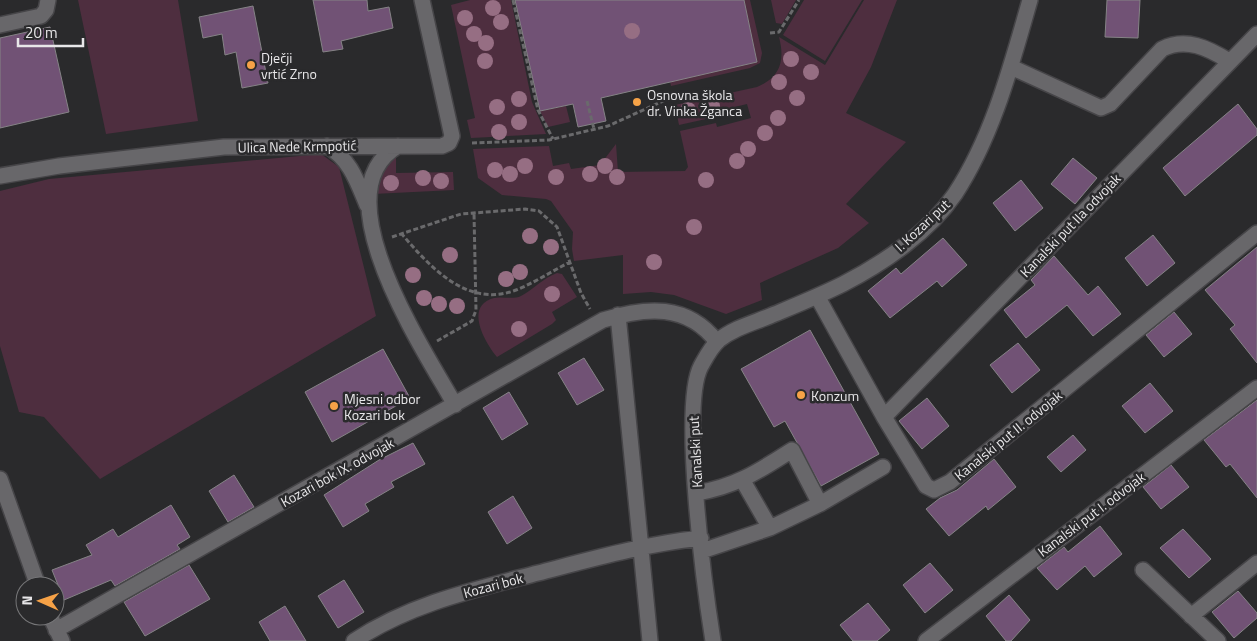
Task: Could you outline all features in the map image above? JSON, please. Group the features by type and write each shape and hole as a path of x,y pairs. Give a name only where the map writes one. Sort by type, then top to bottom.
{"street":[{"path":"0,25 42,16 46,10 48,0"},
{"name":"Ulica Nede Krmpotić","path":"0,176 59,166 224,147 442,146 449,143 452,136 422,0"},
{"name":"I. Kozari put","path":"783,311 844,283 889,256 933,219 954,195 984,139 1011,67 1030,0"},
{"name":"Kanalski put IIa odvojak","path":"884,416 1257,34"},
{"path":"1011,67 1101,108 1110,104 1162,49 1171,44 1200,46 1229,61"},
{"path":"327,146 340,153 346,160 369,209 376,243 394,297 455,405"},
{"path":"369,209 370,180 376,166 380,158 398,146"},
{"name":"Kanalski put II. odvojak","path":"817,296 884,416 926,486 934,490 950,482 1257,233"},
{"name":"Kozari bok IX. odvojak","path":"59,636 598,322 618,315 659,310 676,313 702,325 717,342"},
{"name":"Kanalski put","path":"713,641 701,545 697,493 692,408 695,384 699,369 717,342 733,331 783,311"},
{"path":"618,315 650,641"},
{"name":"Kanalski put I. odvojak","path":"926,641 1257,388"},
{"path":"697,493 717,490 743,481 792,450 820,504"},
{"name":"Kozari bok","path":"354,641 390,620 442,598 640,547 701,545 770,528 820,504 883,467"},
{"path":"0,478 34,576"},
{"path":"743,481 770,528"},
{"path":"1191,616 1257,563"},
{"path":"1143,570 1218,641"}],"path":[{"path":"513,0 538,110 553,139"},
{"path":"770,33 779,32 799,0"},
{"path":"472,144 553,139 608,126 672,97"},
{"path":"587,101 594,129"},
{"path":"376,243 461,214 525,209 539,211 557,227 581,293 598,322"},
{"path":"424,349 472,321 476,310 474,212"},
{"path":"401,233 428,265 464,289 475,294 495,294 514,291 570,262"}],"shaded area":[{"path":"78,0 178,0 198,121 106,134"},
{"path":"470,0 511,0 532,102 546,134 471,138 467,120 475,118 451,5"},
{"path":"744,0 750,0 762,53 760,63 750,68 671,86 670,81 757,62"},
{"path":"771,0 796,0 782,24 776,23"},
{"path":"804,0 862,0 825,61 783,35"},
{"path":"864,0 897,0 871,67 846,113 906,142 846,204 869,223 838,248 760,283 762,300 726,314 674,295 651,292 623,294 623,255 574,261 572,249 573,232 551,201 502,195 478,178 473,149 549,146 553,166 569,163 571,169 600,165 616,144 618,172 685,171 688,167 680,131 716,123 717,127 751,118 747,104 714,112 715,117 679,125 675,105 757,87 765,83 776,73 779,67 781,45 779,37 825,65"},
{"path":"566,106 570,122 548,127 540,111"},
{"path":"321,154 339,167 376,316 100,479 44,417 19,412 0,346 0,191 49,179"},
{"path":"388,157 396,158 396,173 453,172 454,190 373,194"},
{"path":"557,273 562,274 577,297 552,312 556,320 552,324 497,357 483,335 478,317 480,309 485,302 500,297 515,298 521,296"}],"building":[{"path":"313,0 367,0 368,11 389,7 393,28 341,41 343,49 323,52"},
{"path":"515,0 744,0 757,62 601,98 606,121 578,127 573,104 540,111"},
{"path":"1107,0 1140,0 1138,38 1105,37"},
{"path":"253,6 268,83 242,88 236,52 225,55 222,34 203,38 199,17"},
{"path":"50,27 69,112 0,128 0,38"},
{"path":"1238,104 1257,129 1257,135 1185,196 1163,168"},
{"path":"1073,158 1097,178 1075,204 1051,184"},
{"path":"1021,180 1043,208 1015,231 993,203"},
{"path":"1153,235 1175,263 1147,286 1125,258"},
{"path":"943,238 967,265 942,287 937,281 890,318 868,291 896,268 901,274"},
{"path":"1257,247 1257,363 1230,329 1235,325 1205,290"},
{"path":"1054,256 1088,295 1098,286 1121,314 1093,336 1067,305 1026,338 1004,310 1035,285 1031,280"},
{"path":"1174,312 1192,334 1164,357 1146,335"},
{"name":"Konzum","path":"810,330 879,454 821,486 785,421 774,427 741,369"},
{"path":"1018,343 1040,370 1012,393 990,365"},
{"path":"383,349 410,398 332,442 305,392"},
{"path":"584,358 604,390 577,405 558,373"},
{"path":"1150,383 1173,411 1145,433 1122,406"},
{"path":"509,392 528,424 502,440 483,408"},
{"path":"927,398 949,426 922,449 899,421"},
{"path":"1257,400 1257,498 1230,464 1226,467 1204,440"},
{"path":"1073,435 1086,450 1061,472 1047,457"},
{"path":"413,443 425,464 391,482 394,487 365,504 369,511 343,527 324,495 379,460"},
{"path":"994,459 1016,487 988,510 986,506 949,536 926,509 940,498 957,490"},
{"path":"1171,465 1189,487 1161,509 1143,487"},
{"path":"234,475 254,507 228,522 209,491"},
{"path":"513,496 532,528 507,544 488,512"},
{"path":"171,505 190,537 177,545 180,549 115,586 111,580 65,600 65,576 54,576 52,570 92,555 86,545 113,529 118,537"},
{"path":"1100,526 1122,554 1094,577 1085,566 1057,590 1037,568 1064,547 1068,552"},
{"path":"1183,529 1211,559 1189,578 1160,548"},
{"path":"930,563 953,590 925,613 903,585"},
{"path":"189,565 210,599 145,636 124,602"},
{"path":"344,580 364,612 338,628 318,596"},
{"path":"1238,591 1257,613 1257,618 1234,638 1212,612"},
{"path":"1009,595 1030,620 1011,641 1006,641 986,616"},
{"path":"868,603 890,630 877,641 853,641 840,625"},
{"path":"285,606 306,641 270,641 259,622"}],"place":[{"name":"Dječji vrtić Zrno","path":"251,65"},
{"name":"Osnovna škola dr. Vinka Žganca","path":"637,102"},
{"name":"Konzum","path":"801,395"},
{"name":"Mjesni odbor Kozari bok","path":"334,406"}]}
